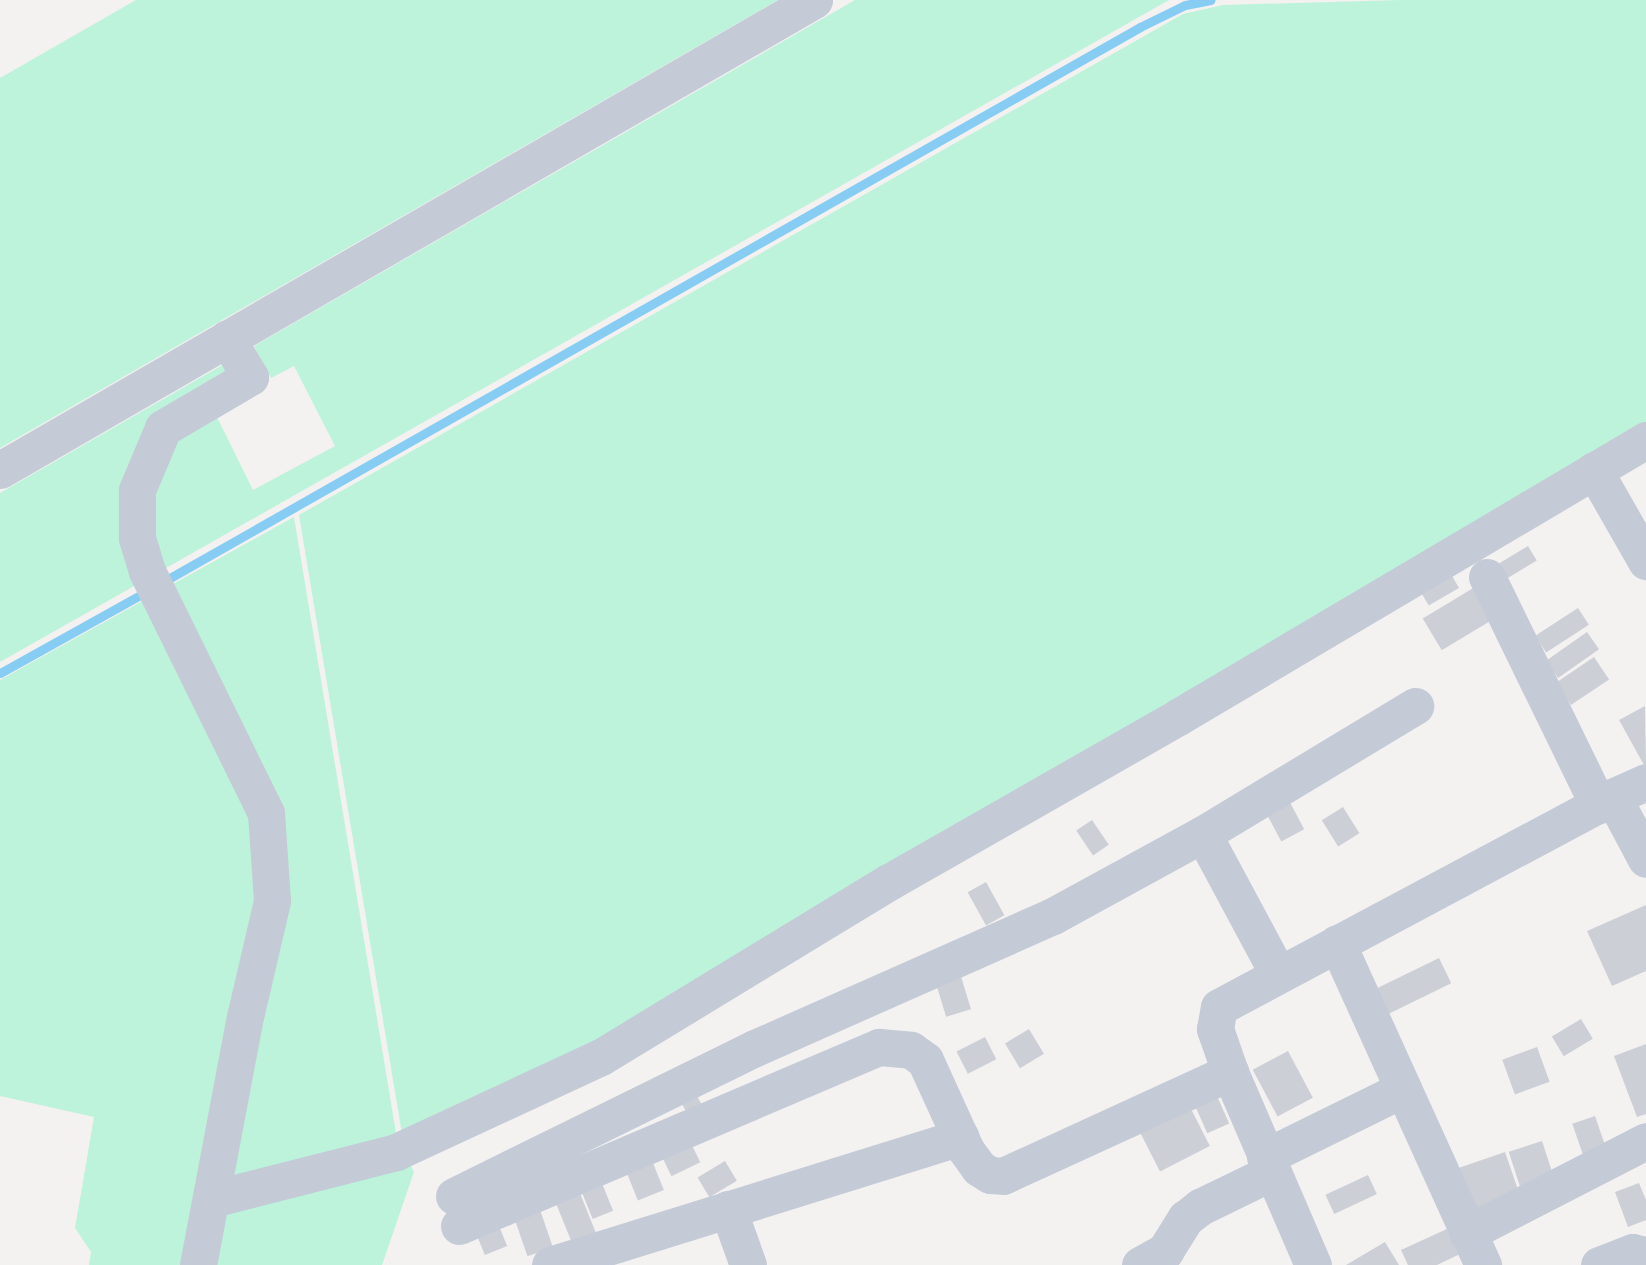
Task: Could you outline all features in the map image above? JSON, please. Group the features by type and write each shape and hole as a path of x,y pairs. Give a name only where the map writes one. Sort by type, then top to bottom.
{"street":[{"path":"0,470 814,0"},
{"path":"198,1265 245,1017 272,901 266,813 153,585 137,538 138,490 163,428 250,377 227,338"},
{"path":"212,1199 396,1152 601,1057 889,882 1178,717 1646,440"},
{"path":"1594,470 1646,561"},
{"path":"1486,577 1606,801 1646,859"},
{"path":"1230,1072 1003,1176 990,1175 979,1168 960,1136 925,1060 911,1050 879,1047 457,1211 755,1048 1053,916 1203,834 1415,706"},
{"path":"1313,1265 1230,1072 1215,1029 1219,1007 1646,782"},
{"path":"1203,834 1278,974"},
{"path":"1337,943 1483,1265"},
{"path":"1140,1265 1165,1251 1180,1251 1186,1218 1200,1207 1269,1164 1403,1089"},
{"path":"550,1265 608,1256 728,1209 960,1136"},
{"path":"1467,1233 1646,1141"},
{"path":"728,1209 748,1265"},
{"path":"1599,1265 1633,1252 1640,1254 1644,1265"}],"green space":[{"path":"136,0 778,0 0,448 0,78"},
{"path":"855,0 1169,0 0,662 0,493 226,363 242,393 213,409 253,490 335,446 294,366 271,378 254,346"},
{"path":"1400,0 1646,0 1646,425 626,1032 403,1140 299,515 1183,14 1223,5"},
{"path":"294,517 397,1139 414,1172 382,1265 89,1265 91,1252 75,1228 94,1117 0,1096 0,680"}],"building":[{"path":"1528,546 1537,561 1504,580 1495,566"},
{"path":"1452,576 1459,588 1429,606 1422,594"},
{"path":"1475,587 1494,619 1442,650 1423,618"},
{"path":"1578,608 1589,625 1546,653 1535,636"},
{"path":"1587,632 1599,649 1558,678 1546,661"},
{"path":"1594,657 1609,679 1571,705 1556,683"},
{"path":"1645,706 1646,764 1644,765 1619,720"},
{"path":"1285,793 1304,829 1281,841 1262,805"},
{"path":"1343,807 1359,833 1338,847 1322,820"},
{"path":"1092,820 1109,845 1093,855 1076,831"},
{"path":"986,882 1004,915 986,925 968,892"},
{"path":"1646,905 1646,971 1612,986 1587,931"},
{"path":"1439,958 1451,983 1386,1015 1373,990"},
{"path":"959,970 971,1009 946,1017 934,978"},
{"path":"1581,1019 1593,1039 1564,1056 1552,1037"},
{"path":"1029,1029 1044,1054 1020,1068 1005,1043"},
{"path":"985,1037 996,1059 968,1074 956,1052"},
{"path":"1646,1044 1646,1114 1637,1117 1614,1056"},
{"path":"1537,1047 1550,1082 1515,1094 1502,1060"},
{"path":"1288,1051 1313,1098 1278,1117 1253,1070"},
{"path":"690,1084 705,1110 690,1118 675,1092"},
{"path":"1217,1096 1229,1123 1207,1133 1195,1106"},
{"path":"1189,1105 1210,1146 1160,1171 1139,1130"},
{"path":"1595,1116 1606,1148 1583,1156 1572,1124"},
{"path":"688,1137 700,1162 672,1176 659,1151"},
{"path":"1542,1141 1556,1183 1522,1194 1509,1152"},
{"path":"1505,1152 1521,1198 1464,1218 1448,1172"},
{"path":"725,1161 737,1181 709,1197 698,1177"},
{"path":"653,1163 664,1190 638,1200 627,1173"},
{"path":"597,1171 613,1211 593,1219 577,1179"},
{"path":"1368,1175 1377,1194 1334,1214 1325,1195"},
{"path":"575,1181 596,1233 572,1243 551,1191"},
{"path":"1639,1183 1646,1200 1646,1220 1628,1227 1615,1192"},
{"path":"538,1204 553,1247 527,1256 512,1213"},
{"path":"497,1221 507,1246 485,1255 475,1230"},
{"path":"1449,1228 1460,1254 1437,1265 1408,1265 1401,1250"},
{"path":"1385,1242 1399,1265 1346,1265"}],"waterway":[{"path":"161,583 1140,27 1185,5 1211,0"},
{"path":"0,673 149,590"}]}
